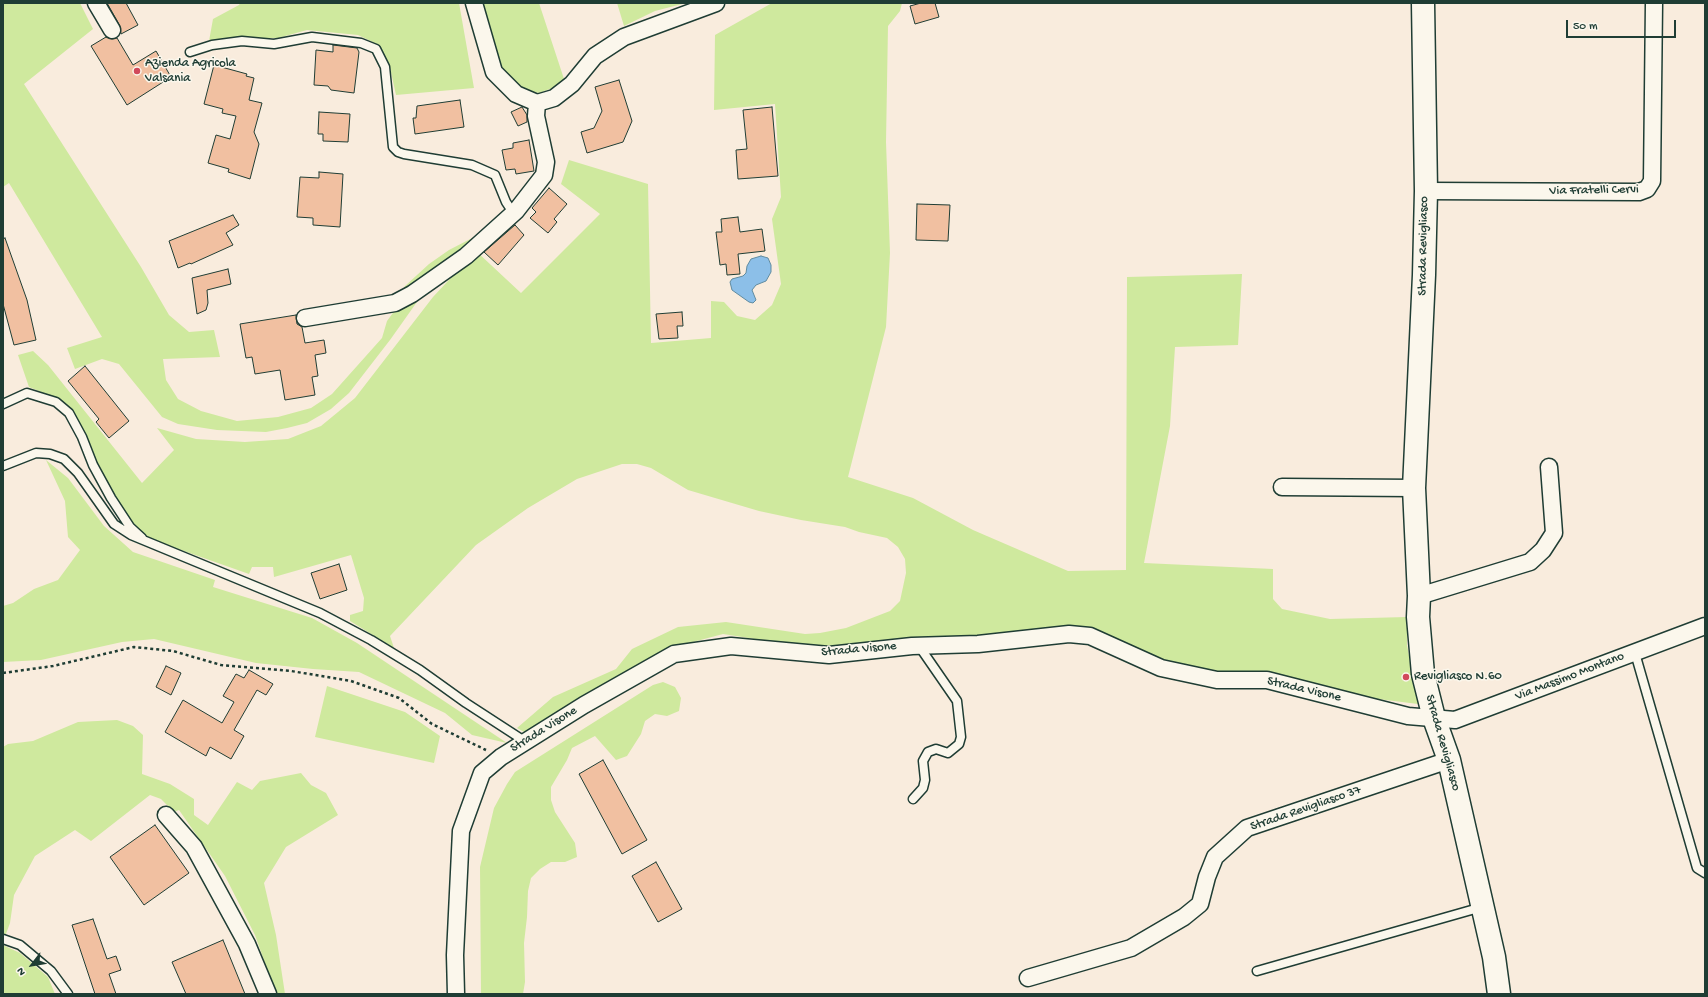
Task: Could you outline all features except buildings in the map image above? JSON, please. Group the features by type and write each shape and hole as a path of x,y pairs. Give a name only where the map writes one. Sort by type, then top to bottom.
{"street":[{"path":"96,3 112,30"},
{"path":"474,3 494,72 516,94 537,103 554,98 572,84 595,56 624,37 716,3"},
{"name":"Strada Revigliasco","path":"1423,3 1426,192 1424,275 1414,488 1419,596 1418,617 1423,674 1434,718 1449,760 1494,957 1499,994"},
{"name":"Via Fratelli Cervi","path":"1426,192 1639,192 1647,189 1652,181 1654,3"},
{"path":"305,318 395,303 412,294 466,256 516,211 544,175 546,162 536,116 537,103"},
{"path":"1419,596 1530,562 1543,550 1554,533 1549,467"},
{"path":"1282,486 1414,488"},
{"name":"Via Massimo Montano","path":"1434,718 1455,720 1705,626"},
{"name":"Strada Visone","path":"456,994 455,955 460,831 482,773 501,757 584,705 674,654 731,646 829,655 919,646 978,644 1069,634 1090,636 1161,668 1216,680 1267,680 1408,716 1434,718"},
{"name":"Strada Revigliasco 37","path":"1028,978 1131,948 1184,916 1200,904 1207,877 1215,857 1247,828 1449,760"},
{"path":"166,815 194,847 247,944 268,994"}],"lane":[{"path":"190,52 212,45 242,41 274,44 305,38 361,43 376,49 385,67 393,147 398,152 404,154 472,165 495,175 506,202 510,208 516,211"},
{"path":"3,404 27,393 56,402 69,413 82,437 93,465 111,498 130,527 147,543"},
{"path":"3,466 36,453 50,454 64,459 78,473 114,524 131,536 320,613 371,640 420,670 466,703 526,742"},
{"path":"913,799 923,788 925,780 923,761 928,752 936,749 948,753 959,744 961,737 957,701 919,646"},
{"path":"1635,653 1697,868 1705,873"},
{"path":"1257,970 1483,906"},
{"path":"3,939 20,945 51,970 68,994"}],"path":[{"path":"3,672 53,666 134,647 173,651 221,665 291,671 351,682 399,698 432,724 501,757"}],"green space":[{"path":"3,3 80,3 93,29 24,84 141,267 169,315 189,332 214,330 220,357 163,359 166,380 178,399 201,411 237,421 278,417 311,408 332,394 382,338 387,321 398,306 429,285 390,340 349,393 331,409 307,423 266,432 217,430 178,424 162,417 119,364 102,359 75,369 67,348 102,337 9,183 3,187"},
{"path":"240,3 459,3 474,88 396,95 390,68 379,45 358,35 307,30 278,38 239,38 209,41 213,19 239,5"},
{"path":"481,3 539,3 564,79 558,86 539,93 521,89 502,70"},
{"path":"617,3 686,3 655,11 624,26"},
{"path":"772,3 902,3 900,11 888,26 886,142 890,253 886,327 848,477 913,498 973,530 1068,571 1126,570 1127,277 1242,274 1238,345 1175,347 1170,426 1144,563 1273,569 1273,599 1282,609 1330,619 1407,617 1407,645 1418,704 1362,697 1164,664 1092,629 971,640 825,650 723,634 678,646 528,734 517,728 553,697 616,669 632,649 678,627 726,622 805,634 820,633 846,628 890,611 900,601 906,573 905,559 898,547 887,538 859,532 845,527 759,511 688,490 651,468 637,464 622,464 577,479 528,508 476,545 390,636 394,648 350,621 350,615 363,611 364,598 351,555 274,577 273,567 252,567 249,574 150,539 133,526 114,496 74,415 51,396 29,387 18,355 33,351 48,365 142,483 174,450 157,428 196,439 245,442 288,439 321,426 355,398 433,297 476,251 521,293 600,214 561,184 569,160 648,184 651,343 711,338 711,301 724,302 737,316 755,320 772,305 781,284 772,219 781,197 775,104 714,110 715,35"},
{"path":"486,233 403,295 404,287 429,264 449,250 478,235"},
{"path":"46,460 68,478 104,526 133,552 215,580 213,587 312,618 357,643 507,743 472,735 445,713 359,672 256,663 154,639 122,642 41,660 3,662 3,606 13,603 34,589 58,580 80,550 68,537 65,501"},
{"path":"663,682 675,687 681,698 679,711 667,716 655,714 645,721 641,734 627,756 616,760 595,736 572,748 567,760 551,787 551,800 555,812 575,843 577,857 565,862 551,862 540,869 531,878 528,891 524,943 525,982 523,994 481,994 480,867 494,808 507,784 515,772 653,685"},
{"path":"327,686 405,712 440,736 434,763 315,737"},
{"path":"117,720 133,726 143,735 142,774 170,784 194,799 194,815 208,825 237,782 252,790 260,781 301,773 311,785 326,793 338,815 286,847 264,883 276,935 285,994 276,994 255,935 225,876 179,810 174,812 161,799 150,795 91,841 75,830 35,856 14,895 10,923 3,942 3,747 8,744 33,741 78,722"},
{"path":"3,945 20,953 48,977 55,994 3,994"}],"water":[{"path":"761,256 768,258 771,265 771,272 766,281 756,285 752,290 756,300 753,303 749,302 732,290 730,282 732,279 743,276 746,273 747,266 751,259"}],"place":[{"name":"Azienda Agricola Valsania","path":"137,71"},
{"name":"Revigliasco N.60","path":"1406,677"}]}
